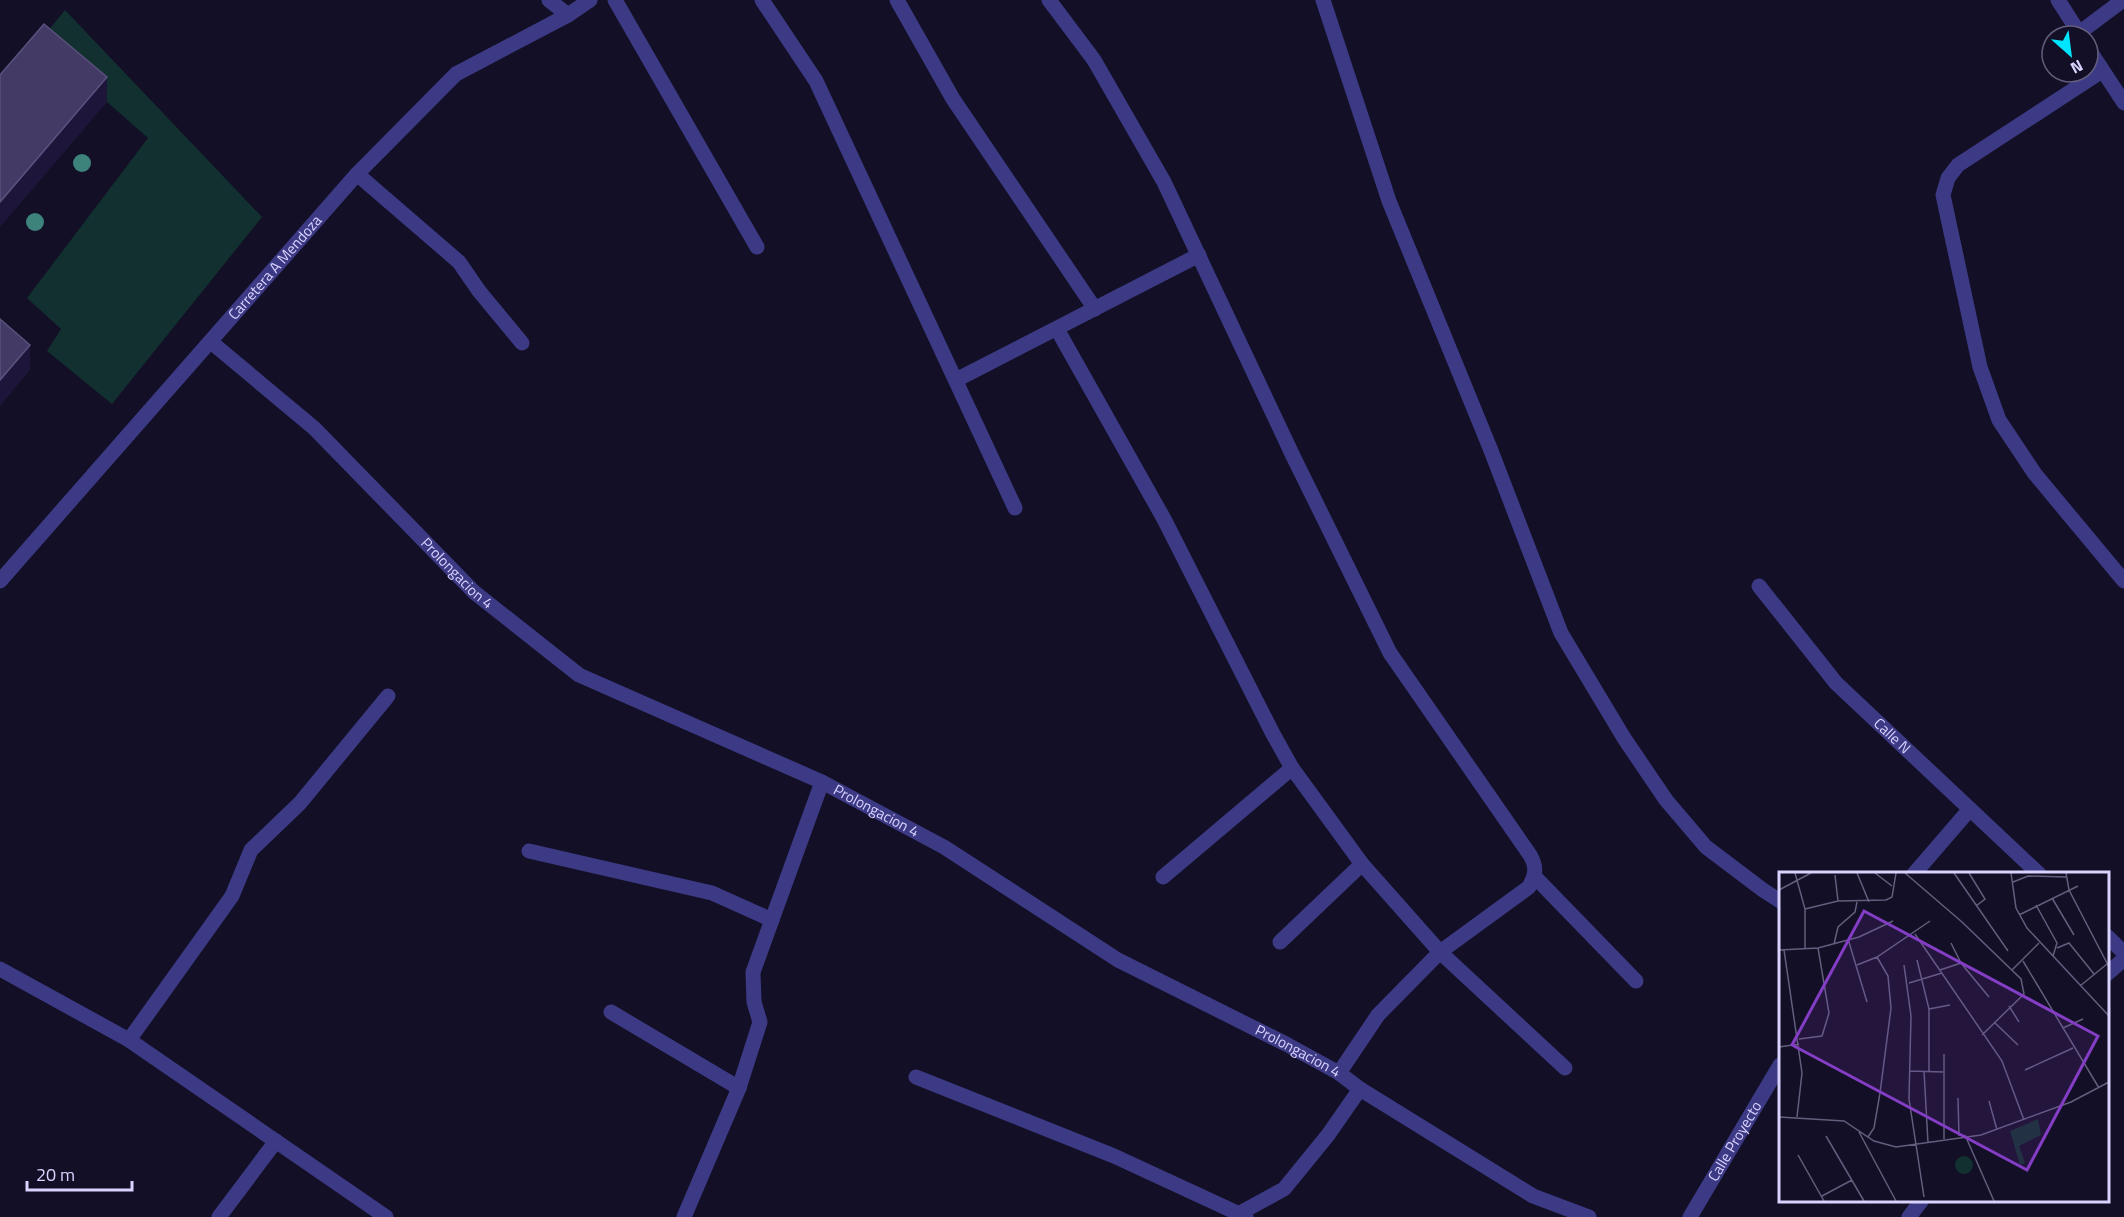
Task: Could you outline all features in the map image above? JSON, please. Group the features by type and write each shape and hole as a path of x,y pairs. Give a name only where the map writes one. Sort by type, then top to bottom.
{"street":[{"path":"549,0 568,15"},
{"name":"Carretera A Mendoza","path":"0,581 357,174 456,74 568,15 590,0"},
{"path":"615,0 758,247"},
{"path":"762,0 816,81 1015,508"},
{"path":"897,0 953,99 1095,309"},
{"path":"1049,0 1094,60 1164,183 1292,454 1390,653 1536,866 1535,877 1529,887 1440,952 1378,1014 1340,1073"},
{"path":"1323,0 1389,201 1490,448 1561,633 1624,738 1666,800 1706,847 1779,900"},
{"path":"2058,0 2074,24"},
{"path":"2093,24 2123,0"},
{"path":"2100,68 2124,103"},
{"path":"2102,71 1958,165 1948,178 1943,195 1980,367 1999,420 2035,474 2124,581"},
{"path":"357,174 459,262 479,291 522,343"},
{"path":"956,381 1199,255"},
{"path":"1057,329 1164,519 1292,768 1362,864 1440,952 1565,1068"},
{"name":"Prolongacion 4","path":"211,342 314,428 474,592 579,675 822,782 944,847 1118,960 1340,1073 1360,1089 1533,1196 1589,1217"},
{"name":"Calle N","path":"1759,586 1836,683 2038,872"},
{"path":"129,1040 232,896 251,850 300,803 388,696"},
{"path":"1163,877 1292,768"},
{"path":"684,1217 739,1088 760,1022 754,1002 753,972 822,782"},
{"path":"1915,872 1970,809"},
{"path":"529,851 712,893 772,920"},
{"path":"1280,942 1362,864"},
{"path":"1535,877 1636,981"},
{"path":"2109,938 2124,953"},
{"path":"2109,972 2124,959"},
{"path":"0,969 129,1040 386,1217"},
{"path":"611,1012 739,1088"},
{"name":"Calle Proyecto","path":"1690,1217 1779,1067"},
{"path":"916,1077 1114,1156 1243,1215 1284,1189 1328,1135 1360,1089"},
{"path":"219,1217 276,1141"},
{"path":"1909,1217 1920,1202"}],"green space":[{"path":"65,10 262,217 112,404 47,351 61,329 27,298 148,138 39,42"}],"building":[{"path":"44,24 107,77 0,202 0,75"},
{"path":"0,319 30,345 0,380"}]}
